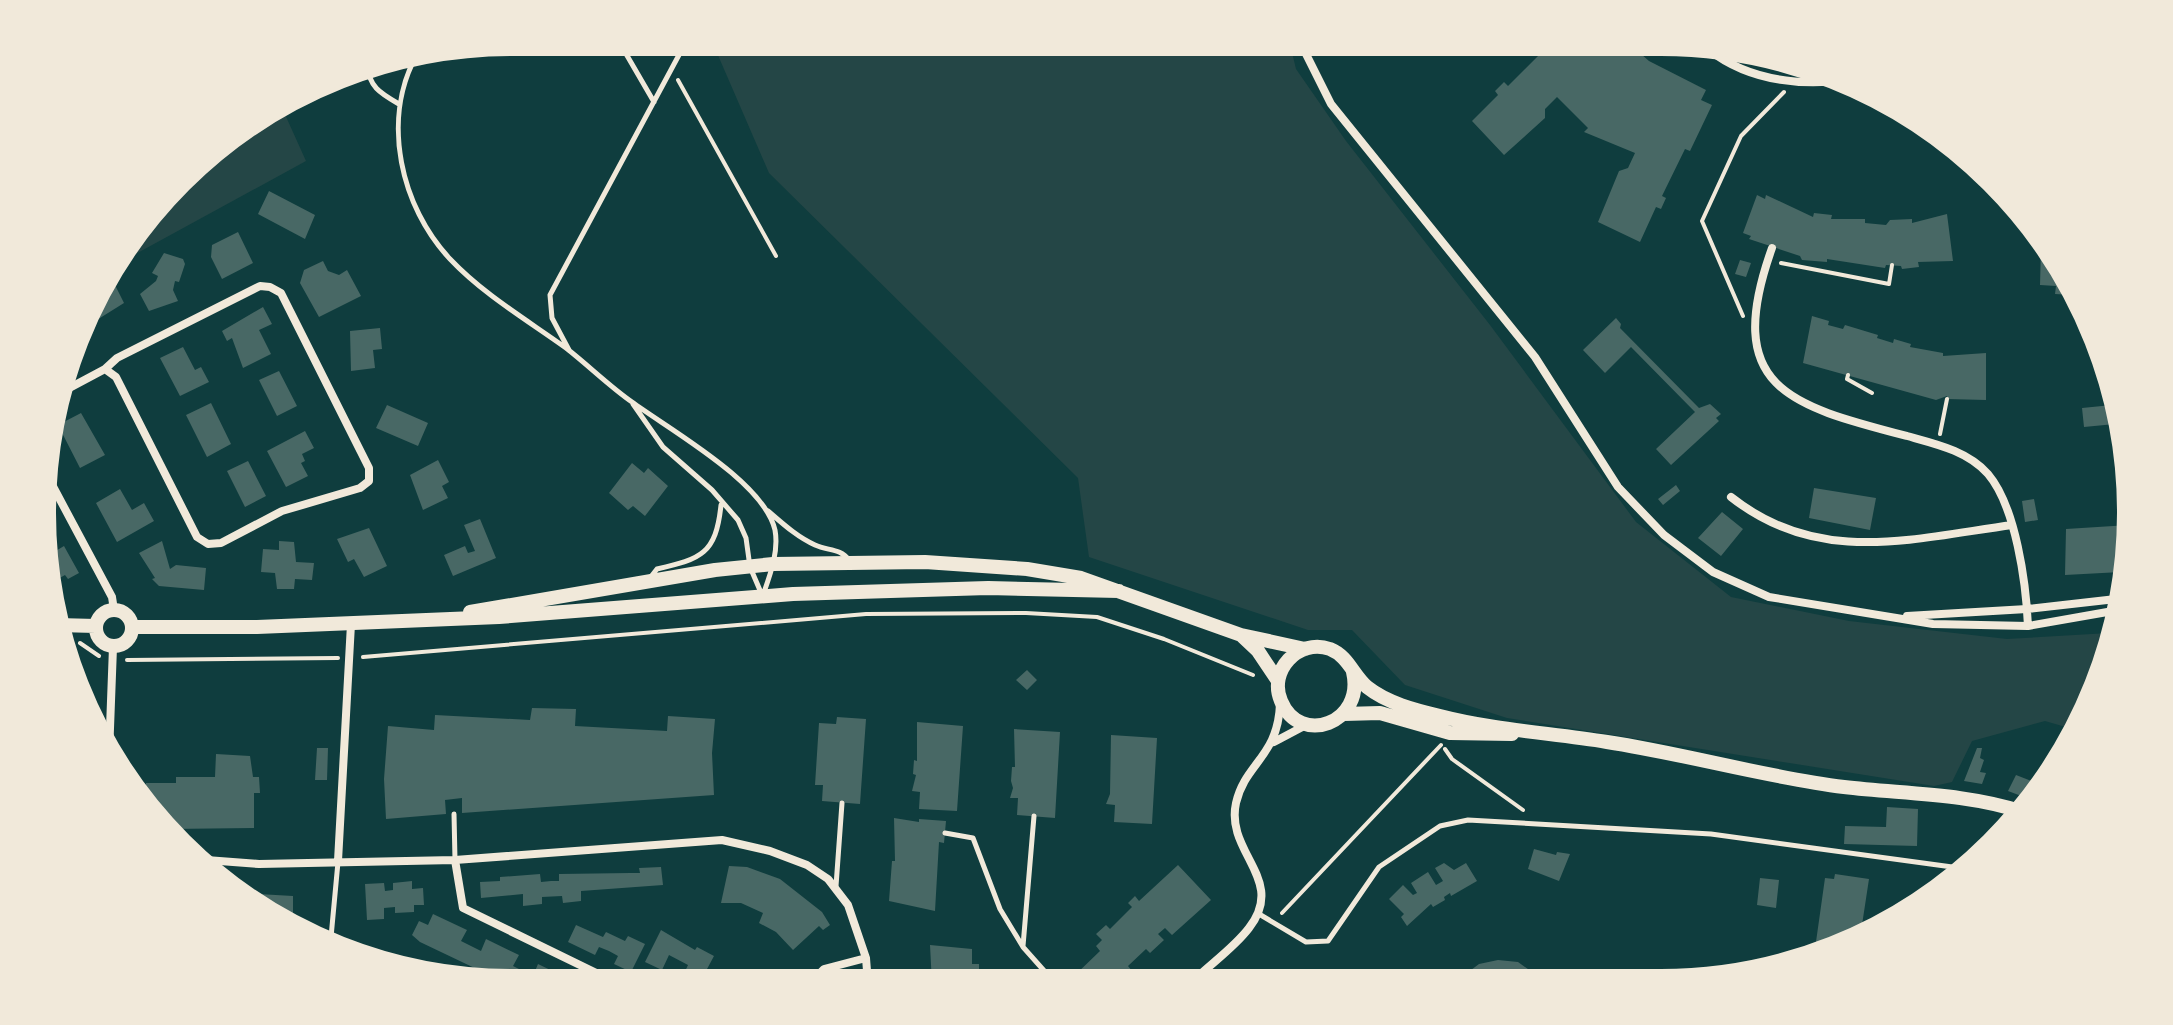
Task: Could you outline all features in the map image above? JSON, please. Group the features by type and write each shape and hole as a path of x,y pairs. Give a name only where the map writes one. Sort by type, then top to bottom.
{"street":[{"path":"1306,54 1331,104 1516,332 1610,476 1664,535 1713,572 1769,597 1933,624 2028,626 2108,612"},
{"path":"1720,58 1755,75 1815,81"},
{"path":"1772,248 1757,290 1754,340 1773,381 1794,399 1819,412 1938,444 1968,457 1987,472 2002,493 2012,525 2028,626"},
{"path":"72,387 105,369 117,358 182,325 260,286 270,287 281,293 369,468 369,481 360,488 282,511 221,543 208,544 197,537 116,377 105,369"},
{"path":"55,490 112,597 114,610"},
{"path":"1731,497 1757,518 1789,532 1827,541 1872,545 2012,525"},
{"path":"455,617 493,606 649,580 773,564 925,562 1027,569 1081,578 1241,635 1305,649 1331,650 1342,656 1353,672 1385,699 1414,709 1538,733 1658,751 1796,780 1961,799 2010,809"},
{"path":"132,627 351,624 499,617 763,596 988,588 1119,591"},
{"path":"1894,617 2027,609 2110,600"},
{"path":"110,732 113,654 127,641 132,627 125,613 114,610 104,613 96,626 100,640 113,654"},
{"path":"338,861 351,624"},
{"path":"69,625 96,626"},
{"path":"1204,971 1248,930 1259,914 1261,881 1236,836 1233,815 1239,792 1274,742 1280,699 1278,681 1265,659 1241,635"},
{"path":"1278,681 1284,664 1305,649"},
{"path":"1280,699 1291,715 1308,724 1327,724 1344,714 1353,699 1353,672"},
{"path":"1344,714 1380,713 1446,739 1538,733"},
{"path":"1274,742 1308,724"},
{"path":"214,861 259,864 455,860 722,840 770,851 807,865 836,887 848,905 866,958 867,971"},
{"path":"455,860 463,908 592,971"},
{"path":"822,971 866,958"}],"lane":[{"path":"626,54 655,103"},
{"path":"569,351 552,318 550,295 680,54"},
{"path":"413,66 399,104 402,170 430,233 450,259 631,402 706,452 796,534 816,546 843,552 852,563"},
{"path":"369,77 378,92 399,104"},
{"path":"631,402 663,447 712,490 738,520 746,538 750,567 763,596"},
{"path":"649,580 657,569 695,560 709,546 719,527 721,504"},
{"path":"763,596 773,564 775,530 767,510"},
{"path":"836,887 842,803"},
{"path":"454,814 455,860"},
{"path":"1023,947 1034,816"},
{"path":"1259,914 1306,942 1328,941 1379,867 1440,826 1479,820 1711,834 1951,867"},
{"path":"945,833 973,838 1000,909 1023,947 1044,971"},
{"path":"331,933 338,861"}],"path":[{"path":"672,70 776,256"},
{"path":"1754,340 1702,221 1741,136 1794,81"},
{"path":"1768,259 1800,269 1889,284 1892,265"},
{"path":"1848,375 1847,379 1872,393"},
{"path":"1938,444 1947,399"},
{"path":"73,640 113,654 351,658 866,614 1026,613 1097,617 1164,639 1255,676"},
{"path":"1446,739 1452,759 1541,824"},
{"path":"1270,921 1285,910 1446,739"}],"shaded area":[{"path":"717,54 1292,54 1296,69 1346,141 1490,325 1636,522 1731,597 1849,621 2007,639 2102,633 2095,660 2066,727 2045,721 1972,741 1952,782 1934,786 1507,718 1405,685 1352,630 1308,630 1089,557 1078,478 769,173"},
{"path":"285,114 306,161 133,256 188,188 233,149"}],"building":[{"path":"1641,54 1706,90 1701,100 1712,105 1690,151 1685,149 1662,196 1666,198 1661,209 1656,207 1640,242 1598,222 1619,171 1628,168 1635,153 1584,132 1588,128 1557,97 1545,109 1545,118 1504,155 1472,121 1498,95 1495,91 1504,82 1508,86 1539,55"},
{"path":"269,191 315,215 305,239 258,214"},
{"path":"1757,195 1765,199 1766,195 1813,217 1814,213 1832,215 1831,219 1865,219 1865,223 1886,225 1890,220 1912,219 1912,223 1947,214 1953,261 1918,262 1919,267 1902,269 1901,266 1886,265 1885,268 1827,259 1827,262 1802,260 1800,256 1749,239 1751,236 1743,233"},
{"path":"238,232 253,263 222,279 211,257 212,245"},
{"path":"164,253 183,259 185,264 173,290 178,301 149,311 140,294 156,281 158,276 152,273"},
{"path":"2041,256 2064,294 2055,294 2056,286 2040,285"},
{"path":"1740,260 1751,263 1746,277 1735,274"},
{"path":"323,261 328,271 339,275 347,270 361,296 319,317 300,283 304,270"},
{"path":"114,284 124,303 96,320"},
{"path":"263,307 272,324 259,330 271,354 243,368 232,338 227,341 222,331"},
{"path":"1812,316 1829,321 1828,325 1843,329 1845,325 1893,343 1894,339 1911,344 1910,347 1943,353 1943,356 1986,353 1986,400 1947,399 1947,396 1936,400 1803,363"},
{"path":"1616,318 1621,324 1620,328 1699,408 1710,404 1721,414 1716,418 1719,421 1671,465 1656,449 1695,412 1631,347 1605,373 1583,350"},
{"path":"380,328 382,349 373,350 375,368 351,371 350,331"},
{"path":"183,347 195,370 201,367 209,382 180,396 160,358"},
{"path":"279,371 297,406 277,416 259,380"},
{"path":"211,403 231,444 207,457 186,415"},
{"path":"387,405 428,423 418,446 376,428"},
{"path":"2106,406 2110,424 2084,427 2082,408"},
{"path":"81,413 105,455 80,468 62,432 63,422"},
{"path":"305,431 314,448 302,454 305,461 301,463 308,476 286,487 267,451"},
{"path":"438,460 449,482 442,486 448,498 423,510 410,475"},
{"path":"248,461 266,496 245,507 227,471"},
{"path":"632,463 644,473 648,468 668,486 645,516 633,506 628,510 609,493"},
{"path":"1676,485 1680,491 1663,505 1658,499"},
{"path":"1814,488 1876,498 1870,530 1809,518"},
{"path":"120,489 132,510 144,503 154,521 117,542 96,503"},
{"path":"2034,499 2038,520 2025,522 2022,501"},
{"path":"1722,512 1743,529 1721,556 1698,538"},
{"path":"480,519 496,558 453,576 444,555 465,546 468,553 475,551 464,525"},
{"path":"2119,526 2115,572 2065,575 2066,529"},
{"path":"369,528 387,566 364,577 354,559 348,562 337,539"},
{"path":"162,541 170,569 176,565 206,568 204,590 159,586 152,579 155,578 139,553"},
{"path":"279,541 294,542 296,562 314,563 312,580 295,579 294,589 277,589 275,573 261,572 263,549 279,550"},
{"path":"64,546 79,573 68,579 65,575 59,578 56,551"},
{"path":"1027,670 1037,680 1027,690 1016,680"},
{"path":"532,708 576,709 575,726 667,731 668,716 715,719 712,753 714,795 462,813 462,798 445,800 446,814 386,819 384,779 388,726 434,730 435,715 530,720"},
{"path":"837,717 866,719 860,804 822,801 823,785 815,785 819,723 836,724"},
{"path":"917,722 963,726 957,811 919,809 920,792 912,791 916,775 913,774 914,760 917,761"},
{"path":"1014,729 1060,732 1055,818 1017,815 1018,798 1010,798 1012,767 1015,767"},
{"path":"1111,735 1157,738 1152,824 1114,822 1115,805 1106,804 1110,794"},
{"path":"317,748 328,748 327,780 315,780"},
{"path":"1977,748 1982,748 1980,758 1984,760 1980,772 1986,773 1982,784 1964,781"},
{"path":"216,754 250,756 253,777 259,777 260,793 254,793 254,828 181,829 146,788 146,783 176,783 176,777 215,777"},
{"path":"2016,775 2032,781 2021,796 2008,791"},
{"path":"1887,807 1918,809 1917,846 1844,844 1845,826 1886,827"},
{"path":"894,818 919,822 919,819 946,821 944,843 939,842 935,911 889,901 892,861 895,861"},
{"path":"1534,849 1556,855 1557,852 1570,854 1559,881 1528,869"},
{"path":"1444,863 1454,870 1466,863 1477,881 1451,896 1450,893 1433,907 1431,904 1407,926 1401,917 1404,914 1389,899 1403,885 1413,895 1417,893 1411,883 1428,872 1436,885 1443,881 1435,868"},
{"path":"1178,865 1211,900 1172,935 1165,928 1158,934 1164,940 1150,953 1146,949 1128,966 1132,971 1079,971 1100,951 1096,946 1102,940 1096,934 1106,925 1110,929 1132,907 1128,903 1135,896 1139,901"},
{"path":"729,866 747,867 780,879 822,912 830,925 823,930 819,926 793,950 776,932 759,923 763,913 741,903 721,903"},
{"path":"661,867 663,885 581,891 581,901 563,903 562,896 542,897 542,904 523,906 523,894 481,898 480,882 500,881 500,877 540,874 541,882 559,881 559,874 640,873 639,868"},
{"path":"1835,874 1869,879 1862,924 1816,944 1825,878 1834,879"},
{"path":"1760,878 1779,880 1776,908 1757,905"},
{"path":"412,881 412,889 423,888 424,905 414,905 414,912 395,913 395,907 384,908 384,919 367,920 365,884 384,883 385,891 393,890 393,883"},
{"path":"258,894 293,896 293,915"},
{"path":"433,914 467,930 461,941 481,951 486,939 519,955 513,966 523,971 478,969 420,942 412,935 419,921 428,925"},
{"path":"576,925 603,937 606,932 625,941 628,936 645,944 629,971 614,964 618,956 609,951 599,947 595,955 568,942"},
{"path":"661,930 695,950 697,947 714,956 706,971 685,971 688,965 669,955 662,970 645,962"},
{"path":"930,945 972,949 972,964 979,964 979,971 931,971"},
{"path":"1498,960 1518,962 1531,971 1470,971 1479,964"},
{"path":"538,964 552,971 535,971"}]}
